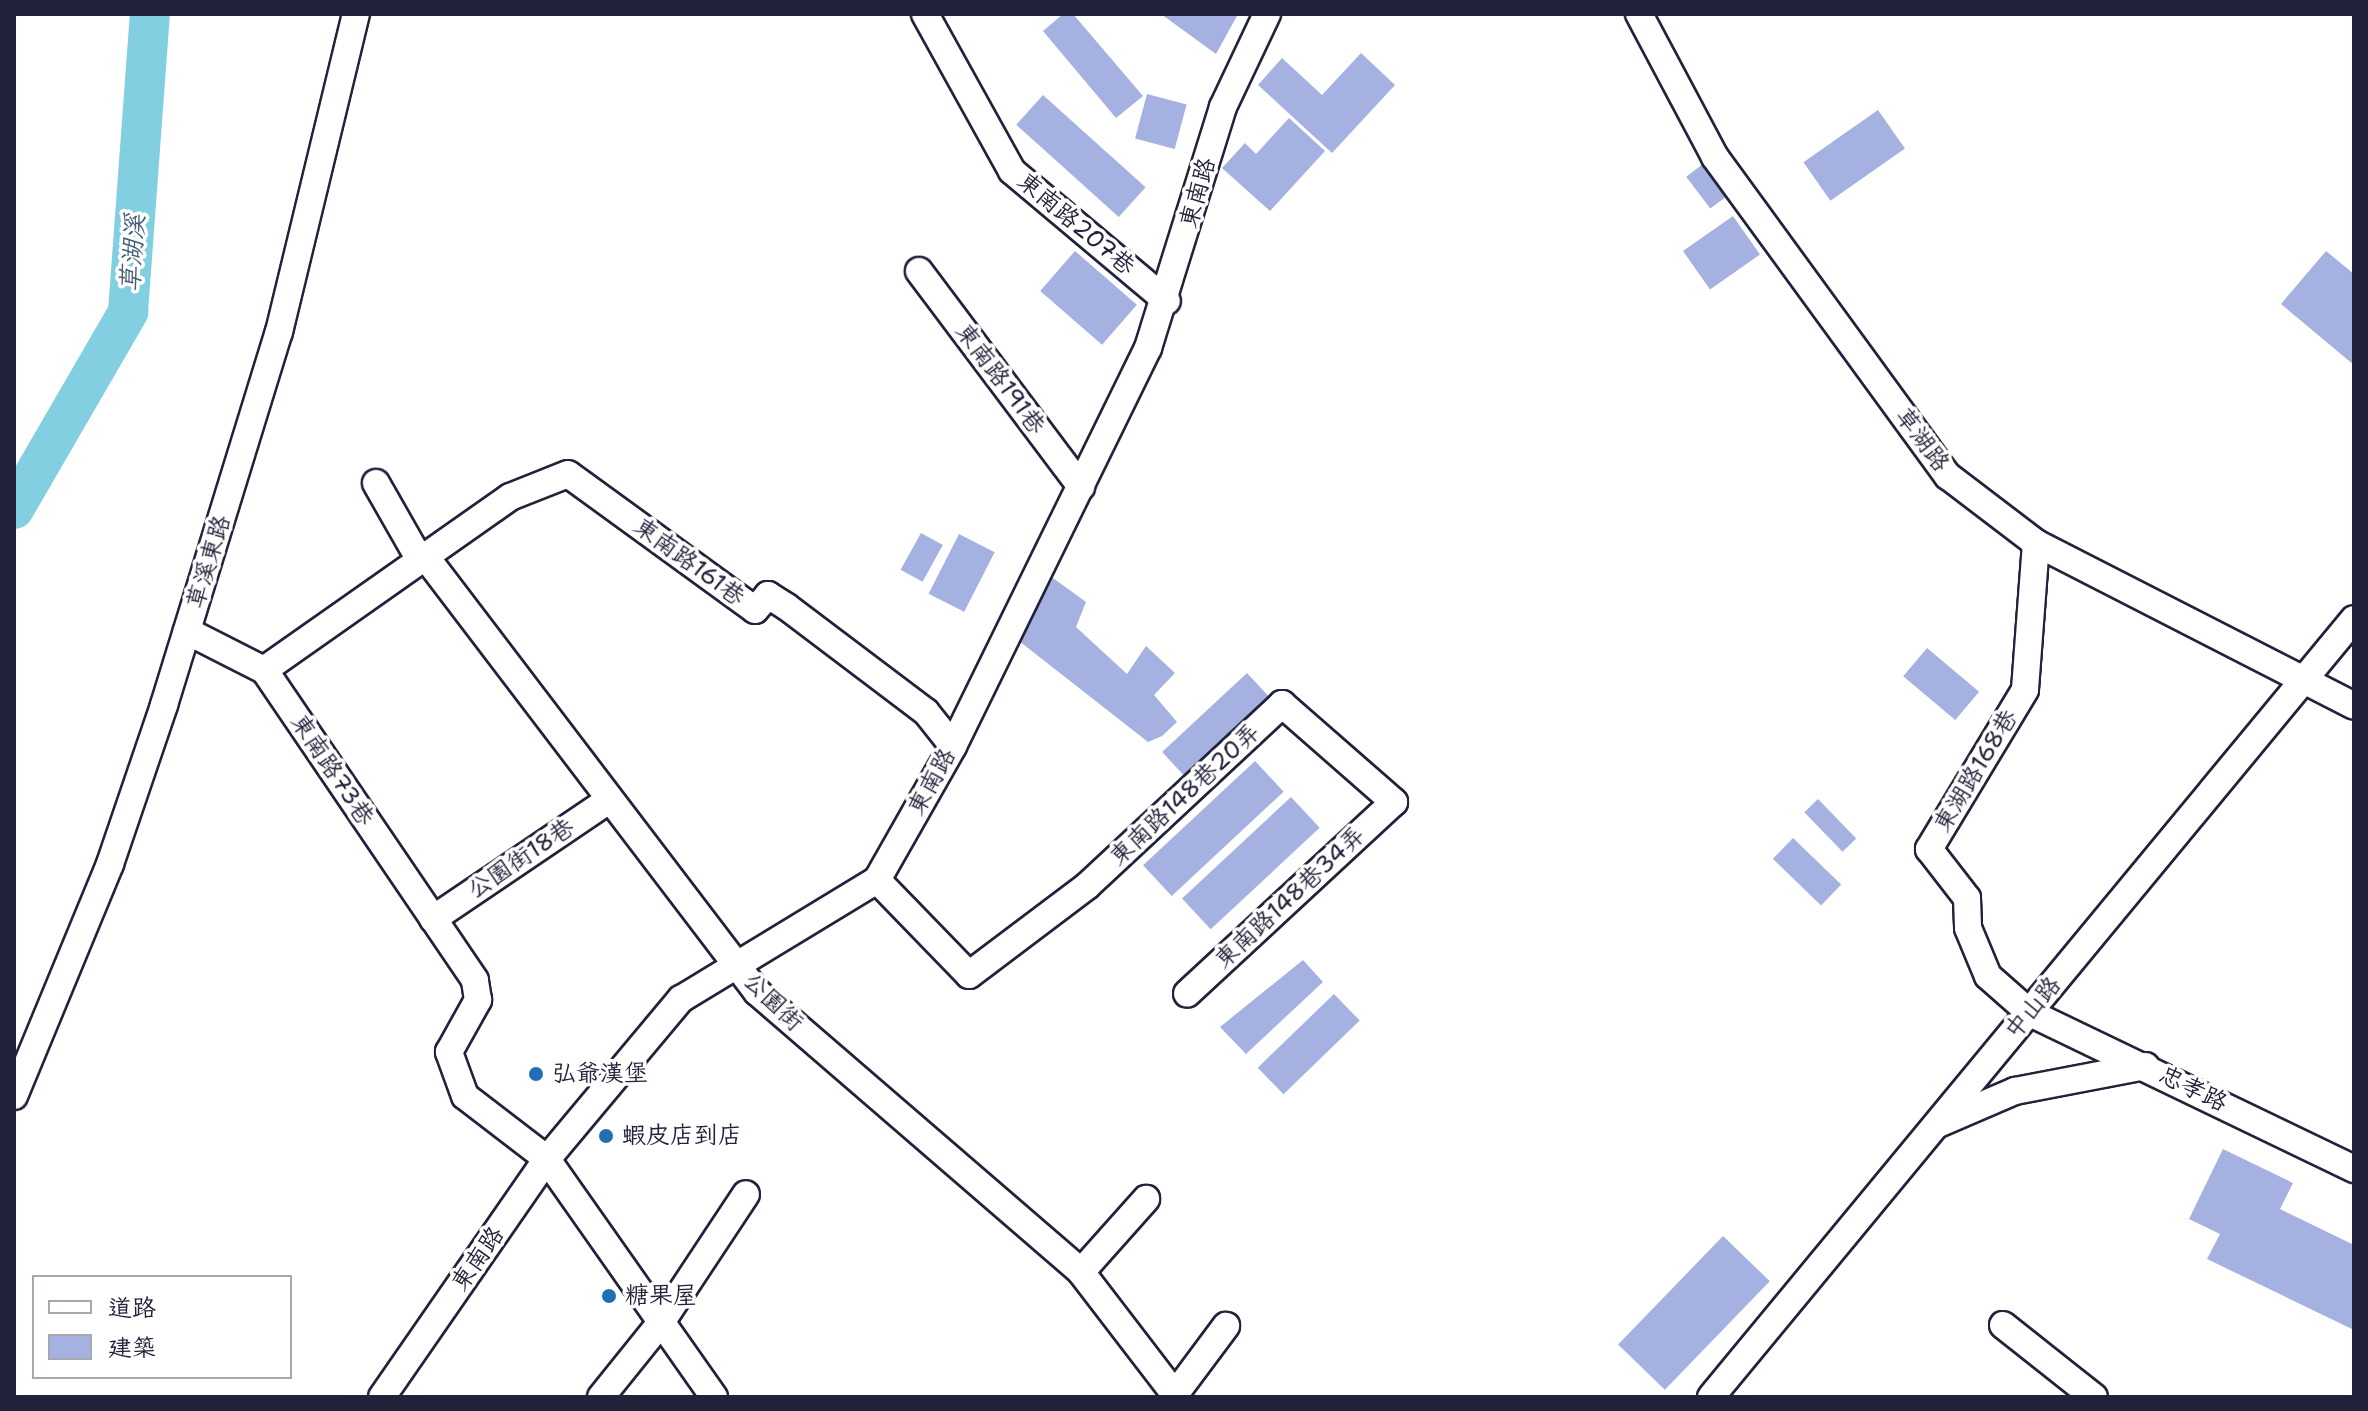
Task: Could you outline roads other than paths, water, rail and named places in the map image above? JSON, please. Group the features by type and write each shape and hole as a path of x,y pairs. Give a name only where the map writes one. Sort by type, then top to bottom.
{"street":[{"name":"草溪東路","path":"14,1096 110,864 187,631 279,332 356,14"},
{"name":"東南路207巷","path":"925,14 1012,171 1167,301"},
{"name":"東南路","path":"382,1397 547,1159 681,999 734,963 877,880 953,746 1081,487 1167,301 1223,107 1267,14"},
{"name":"草湖路","path":"1639,14 1715,157 1948,476 2036,543 2354,706"},
{"name":"東南路191巷","path":"919,271 1081,487"},
{"name":"東南路161巷","path":"422,558 510,497 568,474 755,610 768,595 787,607 926,712 953,746"},
{"name":"公園街","path":"376,483 422,558 757,992 1081,1272 1174,1396"},
{"name":"東湖路168巷","path":"2030,1013 1988,976 1968,928 1967,898 1929,849 2025,690 2036,543"},
{"path":"187,631 264,670 422,558"},
{"name":"中山路","path":"1711,1397 1931,1127 2030,1013 2354,619"},
{"name":"東南路73巷","path":"264,670 475,980 478,1000 449,1052 453,1076 465,1096 547,1159 714,1397"},
{"name":"東南路148巷20弄","path":"877,880 969,975 1087,886 1282,704 1394,802"},
{"name":"公園街18巷","path":"433,919 609,800"},
{"name":"東南路148巷34弄","path":"1187,994 1394,802"},
{"name":"忠孝路","path":"2030,1013 2146,1066 2354,1169"},
{"path":"1931,1127 2015,1091 2146,1066"},
{"path":"601,1397 662,1321 746,1194"},
{"path":"1081,1272 1146,1199"},
{"path":"2003,1325 2094,1397"},
{"path":"1174,1396 1226,1326"}],"waterway":[{"name":"草湖溪","path":"14,509 128,312 150,14"}],"place":[{"name":"弘爺漢堡","path":"536,1074"},
{"name":"蝦皮店到店","path":"606,1136"},
{"name":"糖果屋","path":"609,1296"}]}
